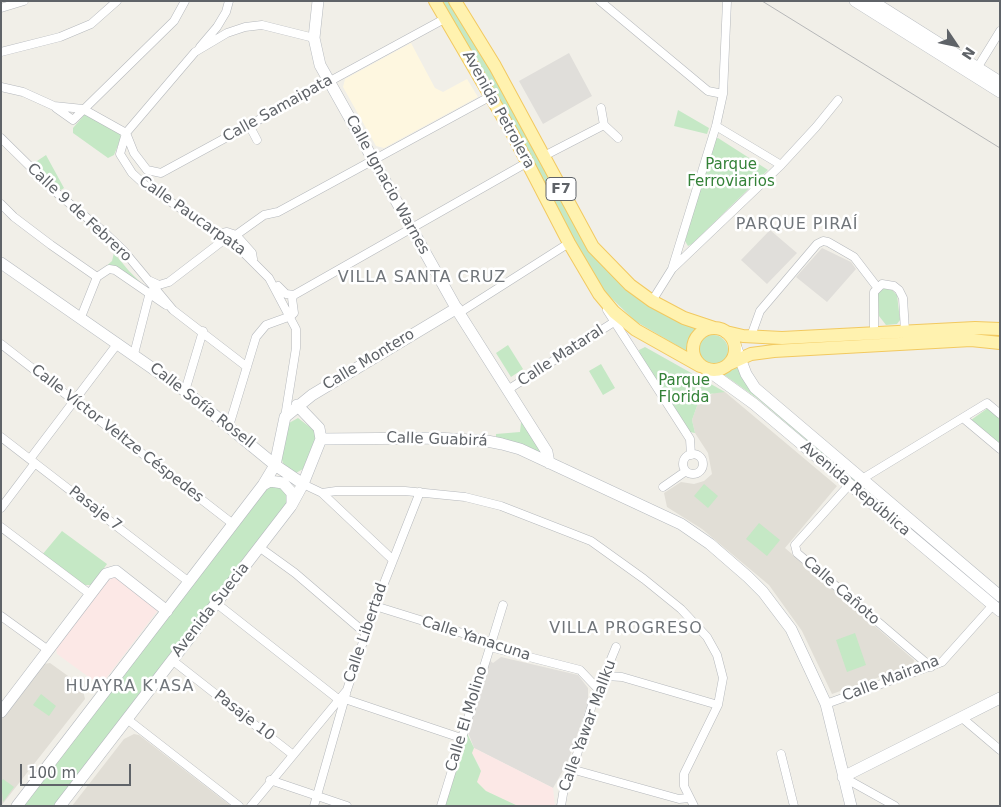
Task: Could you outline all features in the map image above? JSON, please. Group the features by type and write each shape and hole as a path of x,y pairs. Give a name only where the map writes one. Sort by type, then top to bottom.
{"main road":[{"name":"Calle Ignacio Warnes","path":"318,1 314,38 320,65 411,230 458,310 547,452 549,463"},
{"name":"Avenida Petrolera","path":"435,1 528,162 569,243 599,294 614,312 636,330 704,368"},
{"name":"Avenida Petrolera","path":"455,1 495,66 593,247 630,285 652,301 684,318 720,330 751,336 782,338 975,328 1000,329"},
{"path":"855,1 871,3 975,71 1000,92"},
{"path":"975,71 1000,82"},
{"name":"Calle Sofía Rosell","path":"1,263 185,391 275,465 303,484"},
{"name":"Calle Montero","path":"285,417 297,405 458,310"},
{"path":"734,362 735,345 720,330 707,329 696,338 693,353 704,368 716,371 751,354 774,351 972,340 1000,343"},
{"name":"Avenida República","path":"734,362 755,388 862,479 998,604"},
{"name":"Avenida República","path":"704,368 754,404 850,485 998,604"},
{"path":"297,405 319,428 321,439"},
{"path":"16,806 263,485 275,465 285,417"},
{"name":"Calle Guabirá","path":"321,439 487,441 520,449 671,518 710,544 763,592 790,629 826,704 851,806"},
{"name":"Avenida Suecia","path":"60,806 292,506 321,439"},
{"path":"263,485 275,481 284,484 292,493 292,506"},
{"path":"2,710 106,574 116,571 167,611"},
{"path":"843,777 1000,698"}],"street":[{"path":"1,8 24,1"},
{"path":"1,52 60,36 91,24 117,1"},
{"path":"1,87 23,92 54,106 73,120 174,21 185,1"},
{"path":"54,106 83,109 126,134 217,26 226,12 228,1"},
{"path":"600,1 708,91 723,94"},
{"path":"672,269 716,126 723,94 727,1"},
{"name":"Calle Samaipata","path":"126,134 134,153 147,170 161,173 446,18"},
{"path":"195,52 227,33 245,26 262,25 314,38"},
{"path":"975,71 1000,31"},
{"path":"236,235 264,215 278,212 372,159 491,96"},
{"path":"652,301 672,269 780,165 816,127 838,100"},
{"path":"601,108 604,125 618,138"},
{"path":"249,125 257,140"},
{"path":"544,156 604,125"},
{"path":"716,126 780,165"},
{"name":"Calle Paucarpata","path":"126,134 120,154 132,173 144,184 253,260 275,288 291,316 296,329 296,348 285,417"},
{"name":"Calle 9 de Febrero","path":"1,138 58,194 104,231 173,310 203,331 247,367"},
{"path":"275,288 278,286 286,294 294,295 528,162"},
{"path":"1,204 14,217 51,246 97,277"},
{"path":"218,234 227,232 236,235 252,253 253,260"},
{"path":"134,354 150,295 150,283 169,282 225,239"},
{"path":"751,336 760,311 817,244 822,241 828,242 854,257 877,287"},
{"name":"Calle Montero","path":"458,310 569,243"},
{"path":"81,317 97,277 109,269 115,270 173,310"},
{"path":"874,333 874,292 882,284 889,284 899,290 903,298 905,331"},
{"path":"599,294 614,322 690,439 691,455"},
{"path":"229,426 260,331 266,325 291,316 294,313 292,298 294,295"},
{"name":"Calle Mataral","path":"509,389 614,322"},
{"path":"185,391 203,331"},
{"path":"1,508 75,400 118,343"},
{"name":"Calle Víctor Veltze Céspedes","path":"1,344 233,524"},
{"path":"862,479 987,404 1000,414"},
{"path":"963,418 1000,449"},
{"name":"Pasaje 7","path":"1,437 189,582"},
{"path":"686,471 694,474 700,472 703,466 700,457 691,455"},
{"path":"686,471 684,461 691,455"},
{"path":"663,487 686,471"},
{"name":"Calle Sofía Rosell","path":"303,484 322,493 392,560"},
{"name":"Calle Cañoto","path":"850,485 796,545 797,553 931,667"},
{"path":"322,493 336,490 420,492 465,498 501,506 567,530 602,548 685,613 707,637 717,655 722,670 722,692 718,706 684,774 684,786 694,806"},
{"name":"Calle Libertad","path":"251,806 270,780 342,699 347,690 365,633 420,492"},
{"path":"1,527 90,594"},
{"path":"259,547 295,573 365,633"},
{"path":"216,603 342,699 461,738"},
{"name":"Calle Mairana","path":"826,704 931,667 947,657 998,604"},
{"name":"Calle El Molino","path":"441,806 503,605"},
{"name":"Calle Yanacuna","path":"375,606 491,642 494,648 580,670 599,690"},
{"path":"1,616 48,650"},
{"name":"Calle Yawar Mallku","path":"561,806 564,788 616,647"},
{"name":"Pasaje 10","path":"172,660 292,754"},
{"path":"606,676 622,677 718,706"},
{"path":"314,806 342,699"},
{"path":"960,717 1000,750"},
{"path":"127,719 239,806"},
{"path":"781,754 794,806"},
{"path":"571,769 679,799 689,798"},
{"path":"843,777 895,806"},
{"path":"270,780 347,806"}],"shaded area":[{"path":"411,43 435,88 443,92 467,79 478,97 384,148 376,146 343,87 345,79"},
{"path":"569,53 592,96 543,124 519,81"},
{"path":"770,230 797,253 767,284 741,260"},
{"path":"822,248 851,262 856,269 827,302 796,277"},
{"path":"715,392 725,392 837,486 785,548 914,660 913,665 832,694 802,631 769,585 702,529 667,507 664,493 681,482 694,484 704,481 712,474 708,453 695,433 692,420 698,403"},
{"path":"117,575 158,610 104,681 97,683 57,654 56,647 109,577"},
{"path":"501,657 578,675 588,688 588,703 568,762 553,788 474,748 468,732 489,660 493,663"},
{"path":"50,663 82,686 85,699 1,806 1,719 44,664"},
{"path":"134,734 139,735 231,806 72,806 124,739"},
{"path":"474,748 553,788 555,806 518,806 486,791 477,782 480,766 471,753"}],"green space":[{"path":"441,1 450,1 469,32 537,153 584,243 596,259 627,289 663,314 697,329 689,338 688,352 635,321 600,287 587,267 521,138"},
{"path":"678,110 709,128 707,134 674,126"},
{"path":"86,113 120,134 121,138 114,155 108,158 73,133 73,128"},
{"name":"Parque Ferroviarios","path":"718,138 768,170 688,246 685,241 714,139"},
{"path":"46,155 64,188 61,190 34,163"},
{"path":"114,253 147,289 118,268 102,270 112,261"},
{"path":"890,288 897,295 900,320 897,324 886,325 879,316 878,294 881,289"},
{"path":"713,335 724,339 728,350 724,361 713,365 702,361 698,350 702,339"},
{"path":"508,345 523,369 511,377 496,353"},
{"name":"Parque Florida","path":"645,347 725,392 709,394 698,403 692,420 695,433 690,432 640,355 639,350"},
{"path":"601,364 615,388 603,395 589,371"},
{"path":"735,365 993,595 991,597 758,399 723,374"},
{"path":"988,408 1000,417 1000,447 971,420"},
{"path":"298,418 315,431 316,437 303,469 296,473 284,465 281,458 289,423"},
{"path":"523,421 542,454 527,446 496,437 496,434 520,432"},
{"path":"275,484 288,492 287,503 54,806 22,806 268,487"},
{"path":"704,484 718,496 708,508 694,496"},
{"path":"759,523 780,540 767,556 746,539"},
{"path":"62,531 107,564 92,585 83,585 42,555"},
{"path":"855,633 866,665 847,672 836,640"},
{"path":"41,694 56,706 49,716 33,705"},
{"path":"466,731 474,748 472,753 481,771 477,782 486,791 518,806 445,806"},
{"path":"3,779 14,787 3,802 1,782"}],"tram line":[{"path":"762,1 1000,148"}],"district":[{"name":"PARQUE PIRAÍ","path":"797,225"},
{"name":"VILLA SANTA CRUZ","path":"422,278"},
{"name":"VILLA PROGRESO","path":"626,629"},
{"name":"HUAYRA K'ASA","path":"130,687"}]}
